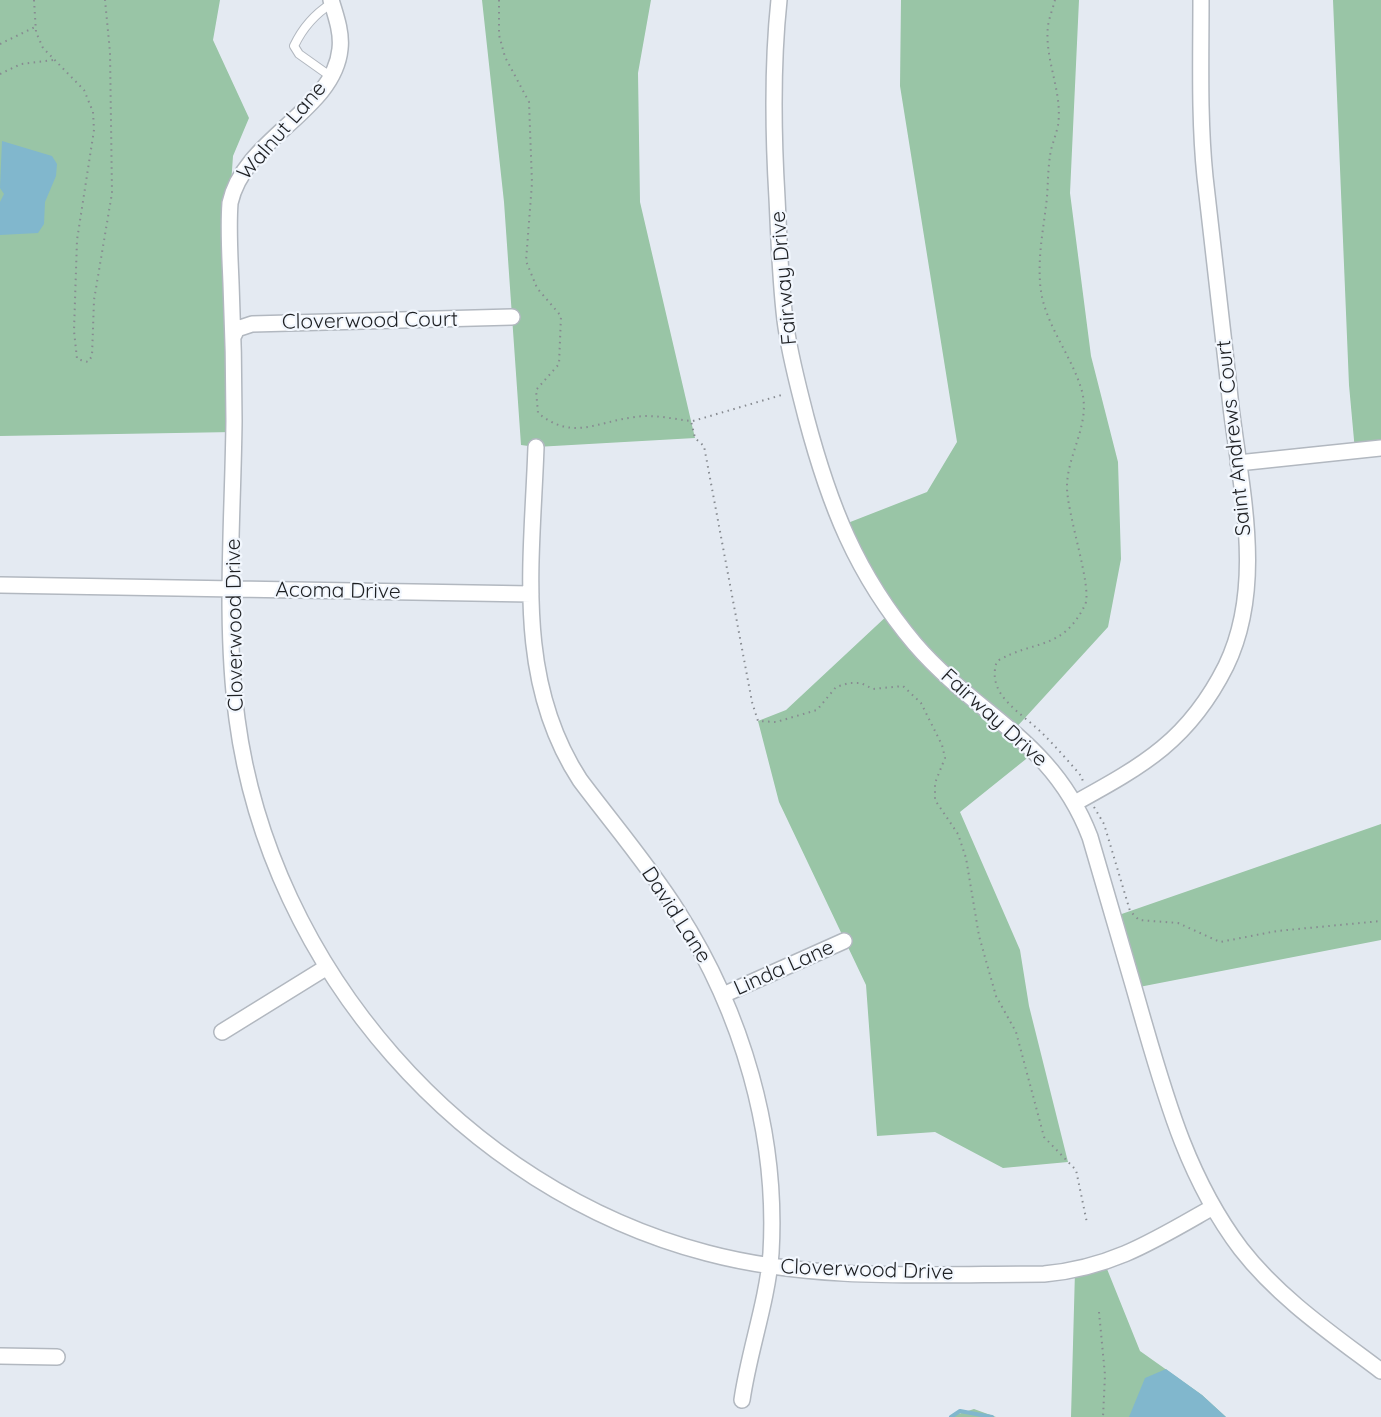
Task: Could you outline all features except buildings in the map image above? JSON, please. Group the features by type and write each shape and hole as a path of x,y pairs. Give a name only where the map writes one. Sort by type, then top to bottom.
{"street":[{"name":"Fairway Drive","path":"779,0 773,91 780,272 785,322 799,390 823,479 837,517 868,579 915,644 951,680 1036,751 1056,774 1075,803 1090,837 1169,1108 1182,1146 1213,1207 1242,1250 1268,1280 1290,1301 1381,1371"},
{"name":"Saint Andrews Court","path":"1075,803 1134,771 1159,753 1194,717 1226,665 1239,627 1246,587 1247,557 1238,463 1205,175 1201,0"},
{"name":"Walnut Lane","path":"233,337 229,213 235,183 260,150 312,103 330,76 338,59 340,42 332,1"},
{"name":"Cloverwood Court","path":"233,337 237,329 252,324 512,317"},
{"name":"Cloverwood Drive","path":"233,337 232,666 236,717 250,786 278,873 327,968 358,1014 411,1076 478,1136 519,1166 598,1211 653,1236 711,1254 770,1265 852,1274 1044,1274 1075,1271 1105,1264 1142,1248 1213,1207"},
{"name":"David Lane","path":"536,447 531,594 537,678 555,736 580,780 676,909 723,995 742,1044 765,1141 771,1210 770,1265 742,1401"},
{"path":"1238,463 1381,448"},
{"name":"Acoma Drive","path":"0,585 531,594"},
{"name":"Linda Lane","path":"723,995 844,941"},
{"path":"222,1032 327,968"},
{"path":"0,1356 57,1357"}],"lane":[{"path":"330,76 299,54 294,46 299,35 332,1"}],"path":[{"path":"34,0 36,26 43,48 84,90 93,112 94,130 77,240 74,331 77,359 88,362 92,356 94,300 112,193 111,52 105,0"},
{"path":"500,0 499,35 505,57 529,102 531,183 526,261 537,288 561,316 559,363 536,390 538,413 554,426 570,430 638,416 691,422 799,390"},
{"path":"1055,0 1048,27 1058,104 1058,125 1050,155 1040,246 1040,285 1046,311 1081,388 1084,407 1081,430 1067,485 1076,542 1088,590 1086,603 1065,633 1050,643 1035,644 997,660 993,671 1000,693 1009,705 1042,733 1082,777 1083,783"},
{"path":"0,44 36,26"},
{"path":"0,74 21,64 53,60"},
{"path":"691,422 695,438 704,446 752,702 758,721 776,722 817,710 836,687 849,683 861,683 873,688 903,687 921,703 942,745 945,758 936,783 935,800 958,834 966,858 978,936 996,996 1016,1032 1044,1137 1076,1170 1087,1223"},
{"path":"1094,806 1104,824 1130,911 1139,920 1178,923 1220,942 1277,931 1381,921"},
{"path":"1100,1312 1105,1375 1102,1417"}],"green space":[{"path":"0,0 220,0 213,40 249,118 233,156 229,213 234,432 0,436"},
{"path":"482,0 651,0 638,73 640,202 695,438 536,447 521,445 504,202"},
{"path":"901,0 1079,0 1070,193 1091,356 1118,462 1121,559 1108,627 1013,731 1036,751 960,812 1020,950 1029,1006 1068,1162 1003,1168 935,1132 877,1136 866,985 779,802 758,721 786,710 890,613 840,526 927,492 957,442 900,86"},
{"path":"1333,0 1381,0 1381,448 1355,451 1349,385"},
{"path":"1381,824 1381,940 1134,988 1113,917"},
{"path":"1105,1264 1140,1351 1202,1395 1226,1417 1071,1417 1075,1271"},
{"path":"974,1409 996,1417 949,1417"}],"water":[{"path":"2,141 52,156 57,164 56,176 45,202 44,224 38,233 0,235 0,202 4,194 0,188"},
{"path":"1166,1369 1202,1395 1226,1417 1129,1417 1145,1378"}],"waterway":[{"path":"951,1417 960,1411 992,1417"}]}
